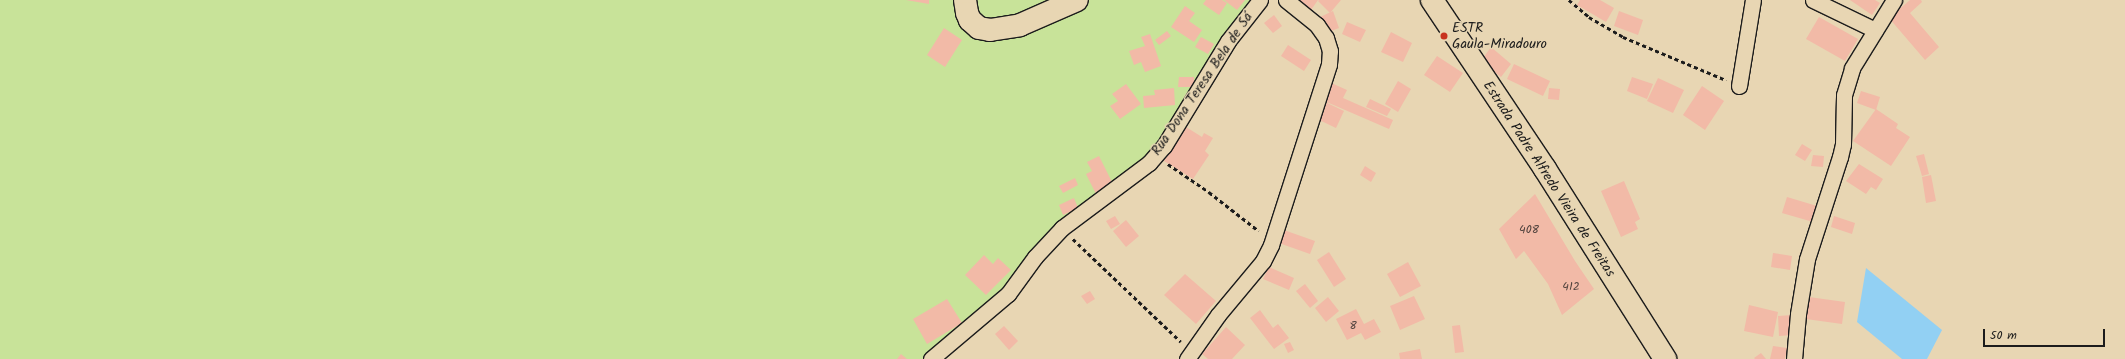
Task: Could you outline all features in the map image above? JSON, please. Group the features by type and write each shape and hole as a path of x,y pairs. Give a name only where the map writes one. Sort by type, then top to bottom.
{"main road":[{"path":"965,0 970,20 979,28 990,30 1020,25 1077,0"},
{"name":"Estrada Padre Alfredo Vieira de Freitas","path":"1432,0 1545,169 1664,359"}],"street":[{"name":"Rua Dona Teresa Bela de Sá","path":"931,359 1008,294 1034,257 1062,228 1077,215 1134,176 1156,156 1164,146 1228,41 1260,0"},
{"path":"1189,355 1218,315 1255,273 1263,261 1272,241 1329,64 1330,51 1326,38 1317,25 1286,0"},
{"path":"1739,86 1753,0"},
{"path":"1813,0 1874,30"},
{"path":"1794,359 1798,314 1807,259 1843,144 1844,95 1852,68 1874,30 1894,0"}],"path":[{"path":"1569,0 1589,17 1623,37 1739,86"},
{"path":"1156,156 1209,192 1272,241"},
{"path":"1062,228 1189,355"}],"green space":[{"path":"0,0 1256,0 1164,146 929,359 0,359"}],"water":[{"path":"1866,268 1942,330 1927,359 1902,359 1857,322"}],"building":[{"path":"906,0 929,0 929,4"},
{"path":"1206,0 1222,0 1227,3 1219,15 1203,4"},
{"path":"1224,0 1245,0 1237,10"},
{"path":"1295,0 1318,0 1311,10"},
{"path":"1341,0 1330,13 1318,1"},
{"path":"1580,0 1600,0 1614,8 1606,22 1577,5"},
{"path":"1850,0 1875,0 1880,3 1872,15"},
{"path":"1910,0 1921,0 1922,2 1910,13 1939,47 1925,60 1889,18"},
{"path":"1185,6 1195,13 1189,21 1202,30 1194,42 1171,27"},
{"path":"1333,11 1339,28 1326,33 1320,17"},
{"path":"1619,11 1643,20 1638,35 1614,26"},
{"path":"1274,15 1282,26 1273,33 1264,23"},
{"path":"1819,17 1858,39 1845,61 1806,39"},
{"path":"1347,22 1366,30 1360,42 1342,34"},
{"path":"944,28 962,40 945,67 927,55"},
{"path":"1167,31 1171,36 1159,45 1155,40"},
{"path":"1391,32 1412,43 1403,62 1381,52"},
{"path":"1150,34 1161,66 1145,72 1141,62 1134,65 1129,51 1145,46 1141,37"},
{"path":"1201,37 1214,44 1208,54 1195,47"},
{"path":"1288,45 1311,60 1304,71 1281,56"},
{"path":"1491,47 1511,64 1501,77 1481,61"},
{"path":"1437,56 1463,73 1450,92 1424,75"},
{"path":"1514,64 1550,81 1543,96 1507,79"},
{"path":"1179,77 1194,77 1194,87 1178,87"},
{"path":"1632,77 1653,84 1647,99 1627,91"},
{"path":"1658,78 1684,90 1673,113 1647,101"},
{"path":"1398,81 1411,89 1398,112 1385,104"},
{"path":"1329,82 1347,90 1343,98 1393,120 1389,129 1322,100"},
{"path":"1126,84 1141,104 1120,119 1110,106 1118,101 1112,94"},
{"path":"1702,86 1724,101 1705,130 1683,115"},
{"path":"1174,88 1175,105 1144,108 1143,96 1155,95 1154,90"},
{"path":"1549,88 1560,89 1559,100 1548,99"},
{"path":"1861,91 1880,97 1876,110 1857,103"},
{"path":"1370,99 1391,109 1387,116 1366,107"},
{"path":"1323,101 1344,111 1336,128 1315,118"},
{"path":"1876,109 1898,124 1896,128 1910,137 1891,166 1853,141"},
{"path":"1186,127 1202,137 1204,133 1213,138 1205,151 1209,155 1193,179 1164,161"},
{"path":"1802,144 1812,150 1805,161 1795,155"},
{"path":"1924,154 1929,174 1922,176 1916,156"},
{"path":"1813,155 1824,156 1823,167 1811,166"},
{"path":"1099,156 1115,188 1097,196 1086,174 1092,171 1087,162"},
{"path":"1859,164 1883,179 1876,190 1863,182 1871,187 1866,194 1846,181"},
{"path":"1365,166 1376,173 1371,182 1360,175"},
{"path":"1931,175 1936,201 1926,203 1922,177"},
{"path":"1075,178 1078,185 1063,193 1059,186"},
{"path":"1624,181 1640,219 1635,222 1638,229 1621,237 1601,191"},
{"path":"1535,194 1575,261 1594,289 1562,315 1548,284 1524,251 1516,259 1499,229"},
{"path":"1787,197 1817,206 1813,222 1782,213"},
{"path":"1074,198 1078,208 1063,215 1059,205"},
{"path":"1115,216 1120,224 1111,229 1106,221"},
{"path":"1834,216 1855,223 1852,234 1831,227"},
{"path":"1126,220 1139,236 1126,247 1113,231"},
{"path":"1281,229 1315,241 1310,254 1276,242"},
{"path":"1329,252 1346,279 1334,287 1317,260"},
{"path":"1773,253 1792,256 1790,270 1771,267"},
{"path":"984,255 993,264 998,258 1011,270 986,295 965,275"},
{"path":"1408,262 1421,286 1400,297 1387,274"},
{"path":"1269,267 1294,278 1289,290 1263,279"},
{"path":"1185,274 1216,301 1196,324 1164,295"},
{"path":"1305,284 1318,301 1310,308 1296,291"},
{"path":"1090,291 1095,299 1087,304 1081,296"},
{"path":"1414,296 1425,319 1400,330 1390,306"},
{"path":"1328,297 1339,311 1326,322 1315,308"},
{"path":"1809,297 1845,302 1842,324 1806,319"},
{"path":"947,299 962,323 927,344 913,319"},
{"path":"1749,305 1778,312 1773,337 1744,331"},
{"path":"1356,309 1364,324 1374,319 1381,332 1365,340 1361,333 1347,340 1336,319"},
{"path":"1260,310 1273,328 1278,324 1289,338 1274,349 1250,318"},
{"path":"1792,315 1793,335 1779,336 1778,316"},
{"path":"1460,325 1464,352 1455,353 1452,326"},
{"path":"1004,326 1018,341 1009,350 995,334"},
{"path":"1226,327 1245,345 1232,359 1208,359 1202,354"},
{"path":"1290,342 1294,350 1288,353 1284,344"},
{"path":"1773,346 1787,348 1785,359 1770,359"},
{"path":"1420,349 1422,359 1400,359 1399,353"},
{"path":"1761,353 1766,359 1754,358"},
{"path":"901,354 907,359 897,359"}],"place":[{"name":"ESTR Gaula-Miradouro","path":"1444,36"}]}
